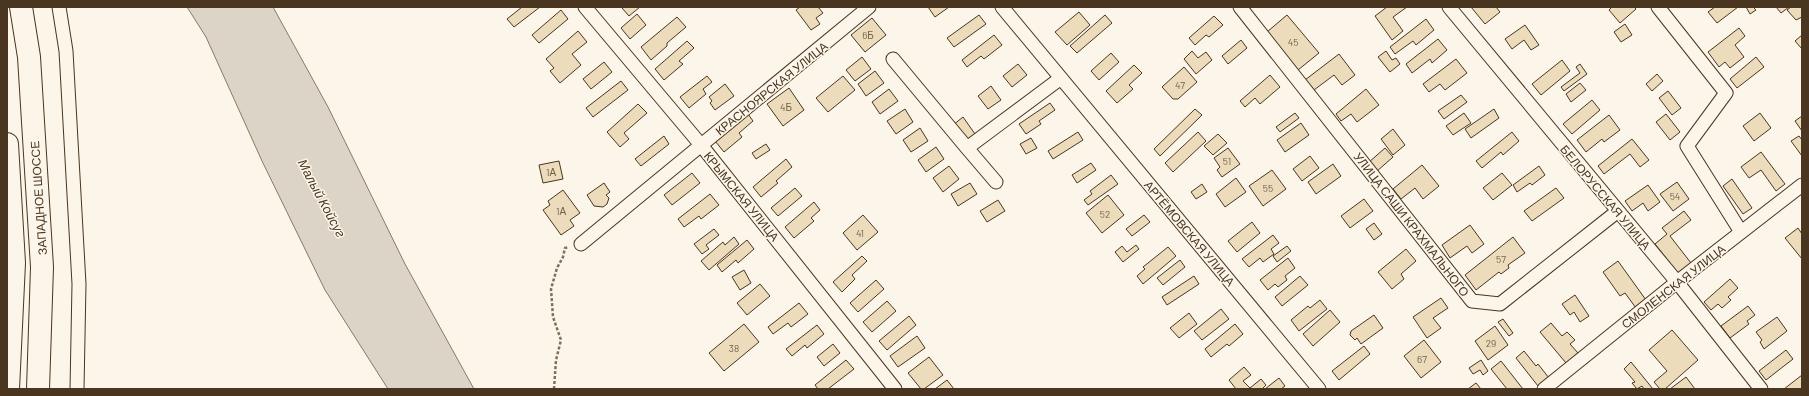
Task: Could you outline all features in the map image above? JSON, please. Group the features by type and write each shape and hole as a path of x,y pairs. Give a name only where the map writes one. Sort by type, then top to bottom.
{"highway":[{"name":"ЗАПАДНОЕ ШОССЕ","path":"21,7 29,57 42,267 38,389"},
{"path":"7,144 14,264 8,389"}],"street":[{"path":"59,7 66,51 79,284 77,389"},
{"name":"КРЫМСКАЯ УЛИЦА","path":"585,7 701,145 895,389"},
{"name":"КРАСНОЯРСКАЯ УЛИЦА","path":"581,244 869,7"},
{"name":"АРТЁМОВСКАЯ УЛИЦА","path":"1002,7 1318,389"},
{"name":"УЛИЦА САШИ КРАХМАЛЬНОГО","path":"1240,7 1472,301 1500,304 1618,211"},
{"name":"БЕЛОРУССКАЯ УЛИЦА","path":"1449,7 1676,282 1761,389"},
{"path":"1658,7 1726,93 1687,146 1741,232"},
{"path":"893,59 996,182"},
{"path":"967,148 1061,78"},
{"name":"СМОЛЕНСКАЯ УЛИЦА","path":"1544,389 1676,282 1802,185"}],"path":[{"path":"554,389 556,360 561,340 553,317 551,289 565,248 581,244"}],"water":[{"name":"Малый Койсуг","path":"187,7 273,7 328,107 405,264 474,389 388,389 325,290 262,161 206,37"}],"building":[{"path":"522,7 540,7 514,27 507,19"},
{"path":"640,7 629,16 622,8"},
{"path":"800,7 818,7 823,13 816,18 820,24 811,30 796,10"},
{"path":"928,7 949,7 935,17"},
{"path":"1387,7 1407,7 1393,17 1403,31 1392,40 1375,16"},
{"path":"1471,7 1496,7 1500,12 1485,24"},
{"path":"1612,7 1634,7 1636,9 1620,23 1609,10"},
{"path":"1715,7 1738,7 1717,23 1708,12"},
{"path":"1746,7 1753,7 1756,10 1750,14"},
{"path":"1776,7 1789,7 1781,13"},
{"path":"1791,7 1802,7 1802,17 1796,20 1787,10"},
{"path":"561,10 568,19 539,43 532,35"},
{"path":"1079,12 1090,25 1067,45 1055,32"},
{"path":"637,14 646,25 630,39 621,28"},
{"path":"979,15 986,24 954,47 947,38"},
{"path":"1105,15 1112,23 1077,53 1070,46"},
{"path":"1287,15 1319,53 1298,70 1267,32"},
{"path":"1214,16 1223,25 1209,37 1206,35 1195,45 1189,38"},
{"path":"677,17 686,27 667,43 667,46 651,60 641,47"},
{"path":"872,18 886,35 865,52 851,35"},
{"path":"1426,19 1434,30 1416,45 1413,41 1395,54 1390,47"},
{"path":"1625,24 1632,35 1621,42 1614,32"},
{"path":"1525,25 1539,45 1531,50 1524,40 1512,49 1505,39"},
{"path":"1739,28 1745,36 1735,45 1744,57 1730,68 1725,62 1719,67 1708,52"},
{"path":"578,31 587,42 572,54 581,65 560,83 550,71 554,68 546,59"},
{"path":"994,35 1002,45 984,59 981,56 967,67 962,60"},
{"path":"1802,35 1802,49 1795,41"},
{"path":"1438,39 1447,50 1432,63 1430,59 1412,73 1406,64"},
{"path":"1241,40 1247,48 1228,64 1222,56"},
{"path":"687,41 694,48 679,61 683,64 664,80 655,69"},
{"path":"1192,51 1198,58 1206,52 1212,60 1196,74 1184,59"},
{"path":"1386,51 1392,60 1396,58 1400,64 1390,72 1378,57"},
{"path":"1111,53 1119,62 1099,80 1091,71"},
{"path":"1339,54 1355,75 1342,85 1334,75 1314,90 1305,80"},
{"path":"862,57 871,69 855,81 846,70"},
{"path":"1756,57 1764,67 1737,88 1730,79"},
{"path":"1456,59 1467,73 1445,90 1440,84 1429,92 1423,84"},
{"path":"1562,60 1570,71 1541,95 1532,84"},
{"path":"604,62 612,72 591,89 583,79"},
{"path":"1018,64 1027,75 1012,87 1003,76"},
{"path":"1580,64 1587,74 1564,91 1561,87 1580,73 1576,67"},
{"path":"1134,65 1142,73 1129,85 1133,89 1117,103 1106,91"},
{"path":"1184,67 1197,82 1178,99 1173,99 1162,87"},
{"path":"875,71 884,83 866,96 858,84"},
{"path":"1657,74 1663,81 1652,91 1646,84"},
{"path":"1270,75 1280,87 1260,104 1255,98 1245,107 1240,101"},
{"path":"707,76 712,82 703,89 706,94 689,108 680,97"},
{"path":"843,76 855,90 828,112 816,98"},
{"path":"621,81 628,90 593,117 586,108"},
{"path":"1580,83 1586,90 1571,102 1566,94"},
{"path":"725,84 734,96 715,110 710,103 712,101 709,97"},
{"path":"991,86 1001,100 988,109 978,96"},
{"path":"789,88 804,110 783,126 767,104"},
{"path":"889,89 898,101 880,114 872,102"},
{"path":"1366,89 1379,105 1357,122 1351,114 1341,121 1336,114"},
{"path":"1668,91 1681,108 1672,115 1659,98"},
{"path":"1461,95 1467,102 1444,119 1438,111"},
{"path":"1592,100 1600,110 1572,134 1563,124"},
{"path":"1050,103 1055,110 1039,121 1041,124 1026,134 1019,124"},
{"path":"638,104 647,113 624,133 629,139 620,147 607,132"},
{"path":"905,109 913,122 896,134 887,121"},
{"path":"1195,109 1202,115 1160,156 1154,149"},
{"path":"1494,109 1499,118 1471,138 1465,129"},
{"path":"1295,113 1299,118 1280,132 1276,127"},
{"path":"1464,113 1471,123 1453,135 1446,126"},
{"path":"1760,113 1771,128 1754,141 1743,126"},
{"path":"748,114 753,121 739,133 742,137 724,152 715,141"},
{"path":"1666,114 1680,132 1670,140 1656,122"},
{"path":"1609,115 1620,130 1604,142 1602,139 1586,152 1577,140"},
{"path":"1802,116 1802,131 1795,121"},
{"path":"963,117 975,134 965,142 953,125"},
{"path":"1301,123 1309,135 1285,152 1277,140"},
{"path":"920,128 928,141 911,152 903,140"},
{"path":"1393,129 1405,145 1393,155 1381,139"},
{"path":"1078,132 1083,140 1053,159 1048,151"},
{"path":"1198,132 1206,141 1173,172 1165,163"},
{"path":"1512,132 1519,141 1503,155 1501,152 1482,168 1476,161"},
{"path":"1218,134 1227,143 1213,155 1204,146"},
{"path":"664,136 669,144 641,166 635,159"},
{"path":"1799,136 1802,140 1802,156 1791,141"},
{"path":"1031,138 1037,148 1026,154 1020,144"},
{"path":"1632,139 1649,160 1640,167 1630,154 1604,174 1598,166"},
{"path":"766,144 770,150 756,159 752,153"},
{"path":"936,147 944,159 926,172 918,160"},
{"path":"1228,148 1240,164 1222,177 1217,170 1220,167 1214,158"},
{"path":"1385,148 1393,157 1376,172 1368,163"},
{"path":"1761,152 1785,184 1776,191 1761,170 1749,178 1741,167"},
{"path":"1310,156 1319,168 1302,181 1293,169"},
{"path":"786,159 792,167 776,181 778,183 761,197 753,187"},
{"path":"559,161 563,179 543,183 539,165"},
{"path":"1091,163 1096,170 1077,183 1072,175"},
{"path":"1333,164 1341,176 1316,194 1308,182"},
{"path":"1422,165 1439,186 1423,199 1415,188 1401,199 1393,189"},
{"path":"949,166 959,179 943,192 933,178"},
{"path":"1539,166 1545,175 1532,185 1530,183 1517,192 1513,185"},
{"path":"1272,170 1286,189 1263,206 1249,186"},
{"path":"692,173 700,183 672,205 664,195"},
{"path":"1502,173 1512,185 1493,200 1483,188"},
{"path":"1111,175 1118,184 1088,205 1084,200 1092,194 1090,191"},
{"path":"1236,178 1246,192 1225,207 1216,194"},
{"path":"1732,179 1752,208 1743,214 1723,186"},
{"path":"1677,182 1689,199 1673,211 1660,194"},
{"path":"604,183 610,192 606,195 609,198 607,204 603,207 594,206 587,195"},
{"path":"970,183 977,194 958,206 951,194"},
{"path":"1202,184 1207,192 1196,199 1191,192"},
{"path":"1648,185 1660,202 1648,211 1643,203 1632,211 1625,201"},
{"path":"795,188 802,196 778,216 771,208"},
{"path":"1556,188 1564,198 1532,221 1524,211"},
{"path":"563,190 580,213 570,220 574,226 561,235 543,210 550,205 548,201"},
{"path":"710,194 719,205 701,219 699,216 684,227 678,219"},
{"path":"1108,195 1124,215 1102,233 1086,213"},
{"path":"1364,199 1373,211 1350,228 1341,216"},
{"path":"998,200 1005,211 987,222 980,211"},
{"path":"814,202 820,210 811,218 814,221 794,238 785,227"},
{"path":"1684,211 1691,220 1670,236 1691,263 1678,273 1655,244 1667,234 1662,228"},
{"path":"863,215 878,232 857,250 843,233"},
{"path":"1144,215 1150,222 1132,236 1126,229"},
{"path":"1252,222 1260,233 1237,252 1228,241"},
{"path":"1374,223 1382,234 1374,240 1366,229"},
{"path":"1470,225 1484,244 1472,253 1467,246 1450,258 1442,245"},
{"path":"1798,228 1802,234 1802,259 1785,238"},
{"path":"714,229 719,235 706,245 709,249 702,254 694,244"},
{"path":"1273,235 1279,243 1271,249 1274,254 1263,262 1260,258 1249,267 1242,259"},
{"path":"734,237 739,244 709,270 701,261 723,242 725,245"},
{"path":"1513,237 1525,253 1508,265 1509,268 1501,274 1499,272 1476,290 1465,275"},
{"path":"747,240 754,249 738,263 736,260 722,272 717,265"},
{"path":"1136,245 1139,249 1123,262 1115,252 1122,246 1127,252"},
{"path":"1287,246 1291,251 1277,262 1273,256"},
{"path":"1168,247 1176,256 1143,284 1137,276 1145,269 1143,267"},
{"path":"1406,249 1416,261 1401,274 1404,279 1392,289 1378,272"},
{"path":"862,256 867,261 852,275 855,279 842,292 833,282"},
{"path":"1288,258 1295,268 1285,276 1287,280 1278,287 1275,284 1268,290 1260,280"},
{"path":"1180,260 1185,267 1163,285 1157,278"},
{"path":"1618,261 1646,300 1636,308 1625,293 1620,296 1603,272"},
{"path":"744,270 751,283 740,290 732,277"},
{"path":"1194,276 1199,284 1167,305 1162,297"},
{"path":"1300,276 1308,285 1282,306 1275,297"},
{"path":"1730,279 1738,288 1728,297 1731,300 1722,308 1718,304 1711,310 1704,302"},
{"path":"876,280 884,289 858,312 850,303"},
{"path":"760,284 770,296 747,315 737,303"},
{"path":"1575,295 1589,316 1580,322 1574,312 1570,315 1562,304"},
{"path":"1441,298 1448,308 1433,318 1441,328 1427,338 1413,317"},
{"path":"1320,300 1327,309 1299,331 1291,320 1308,306 1310,308"},
{"path":"887,301 896,311 872,332 863,322"},
{"path":"799,303 808,314 791,327 788,323 773,334 768,327"},
{"path":"1748,306 1755,315 1747,321 1749,324 1730,338 1721,326"},
{"path":"1221,309 1229,319 1202,340 1194,331"},
{"path":"1330,310 1340,322 1313,346 1303,334"},
{"path":"1189,313 1197,324 1179,338 1170,328"},
{"path":"1374,315 1383,328 1361,344 1357,338 1355,340 1350,335 1351,331"},
{"path":"909,316 916,325 887,350 879,341"},
{"path":"1777,317 1787,331 1764,349 1760,342 1762,340 1756,332"},
{"path":"1503,319 1513,333 1509,336 1498,322"},
{"path":"1551,323 1562,336 1567,332 1575,340 1570,344 1578,353 1566,363 1540,332"},
{"path":"744,324 759,342 724,371 709,353"},
{"path":"1235,324 1243,334 1229,346 1227,344 1211,357 1205,349"},
{"path":"817,325 824,334 807,348 805,345 792,356 786,349"},
{"path":"1495,326 1508,345 1488,360 1475,341"},
{"path":"1672,330 1698,360 1665,389 1660,389 1654,382 1667,371 1649,350"},
{"path":"917,336 925,348 898,367 890,356"},
{"path":"1424,340 1441,362 1421,378 1404,356"},
{"path":"833,344 840,353 824,366 817,357"},
{"path":"1364,346 1370,354 1339,380 1332,371"},
{"path":"1786,350 1793,359 1766,380 1759,371"},
{"path":"1524,351 1536,366 1538,364 1549,378 1538,386 1516,358"},
{"path":"929,357 943,375 924,389 921,389 908,373"},
{"path":"846,360 854,369 828,389 818,389 815,385"},
{"path":"1481,360 1488,371 1483,375 1480,370 1473,374 1469,368"},
{"path":"1501,361 1523,389 1507,389 1491,369"},
{"path":"1631,362 1653,389 1644,389 1642,386 1637,389 1632,383 1635,382 1624,369"},
{"path":"1244,367 1251,375 1243,381 1250,388 1261,379 1266,385 1262,389 1236,389 1229,380"},
{"path":"1802,375 1802,389 1784,389"},
{"path":"1686,377 1695,389 1670,389"},
{"path":"1279,378 1285,386 1281,389 1265,389"},
{"path":"947,380 954,389 935,389"},
{"path":"1476,383 1481,389 1468,389"}]}
